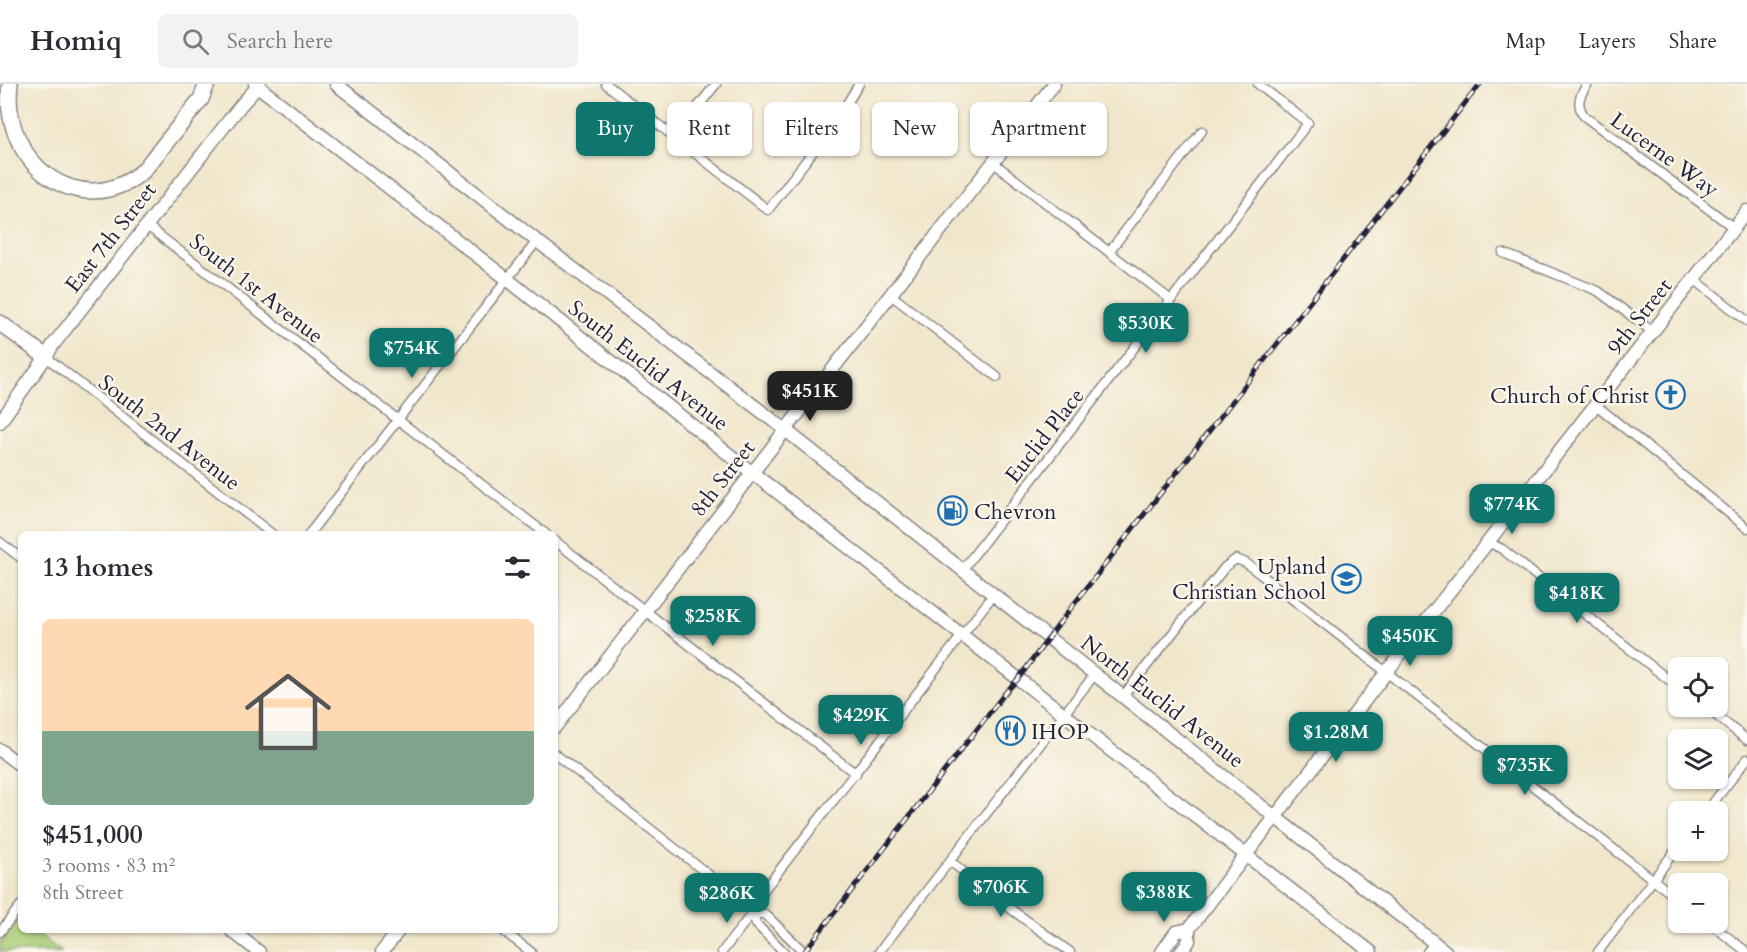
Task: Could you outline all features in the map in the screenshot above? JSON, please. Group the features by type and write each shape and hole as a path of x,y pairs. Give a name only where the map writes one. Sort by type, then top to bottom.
{"highway":[{"path":"10,84 6,105 8,128 23,159 52,182 64,187 91,191 114,188 135,178 143,171 201,99 207,84"},
{"path":"0,323 46,357"}],"main road":[{"name":"South Euclid Avenue","path":"336,84 994,594"},
{"name":"8th Street","path":"558,723 1054,84"},
{"name":"South Euclid Avenue","path":"258,85 962,636"},
{"name":"East 7th Street","path":"0,422 53,345 258,85"},
{"name":"9th Street","path":"1182,952 1189,941 1189,929 1747,211"},
{"name":"North Euclid Avenue","path":"994,594 1275,817 1431,947 1446,952"},
{"path":"962,636 1371,952"},
{"path":"0,750 18,764"},
{"name":"9th Street","path":"1162,952 1176,932 1189,929"},
{"path":"235,933 260,952"},
{"path":"382,952 397,933"}],"street":[{"path":"606,84 667,132"},
{"path":"702,102 716,84"},
{"path":"698,156 768,210 835,123 859,84"},
{"name":"Euclid Place","path":"963,569 1308,123 1258,84"},
{"name":"Lucerne Way","path":"1588,84 1580,94 1579,105 1584,116 1734,228"},
{"path":"1108,252 1202,131"},
{"path":"994,163 1171,300"},
{"name":"South 1st Avenue","path":"146,225 542,531"},
{"path":"311,531 537,240"},
{"path":"1503,253 1598,291 1653,332"},
{"path":"1694,279 1747,321"},
{"path":"891,295 997,377"},
{"name":"South 2nd Avenue","path":"46,357 268,531"},
{"path":"1596,405 1747,528"},
{"path":"0,542 18,556"},
{"path":"1488,542 1502,549 1668,679"},
{"path":"558,543 856,774"},
{"path":"1123,696 1225,567 1236,559 1246,563 1668,891"},
{"path":"722,952 753,912 757,899 994,594"},
{"path":"879,952 1095,674"},
{"path":"1718,717 1747,740"},
{"path":"558,756 753,912 765,914 804,952"},
{"path":"1715,801 1747,759"},
{"path":"1598,952 1668,860"},
{"path":"950,861 1070,952"},
{"path":"0,932 18,909"},
{"path":"753,912 756,924 784,952"},
{"path":"506,933 531,952"},
{"path":"1722,933 1747,952"}],"green space":[{"path":"18,920 18,933 37,933 61,952 0,952 0,943"}],"railway":[{"path":"804,952 1480,84"}],"place":[{"name":"Church of Christ","path":"1670,395"},
{"name":"Chevron","path":"953,511"},
{"name":"Upland Christian School","path":"1347,579"},
{"name":"IHOP","path":"1010,731"}]}
